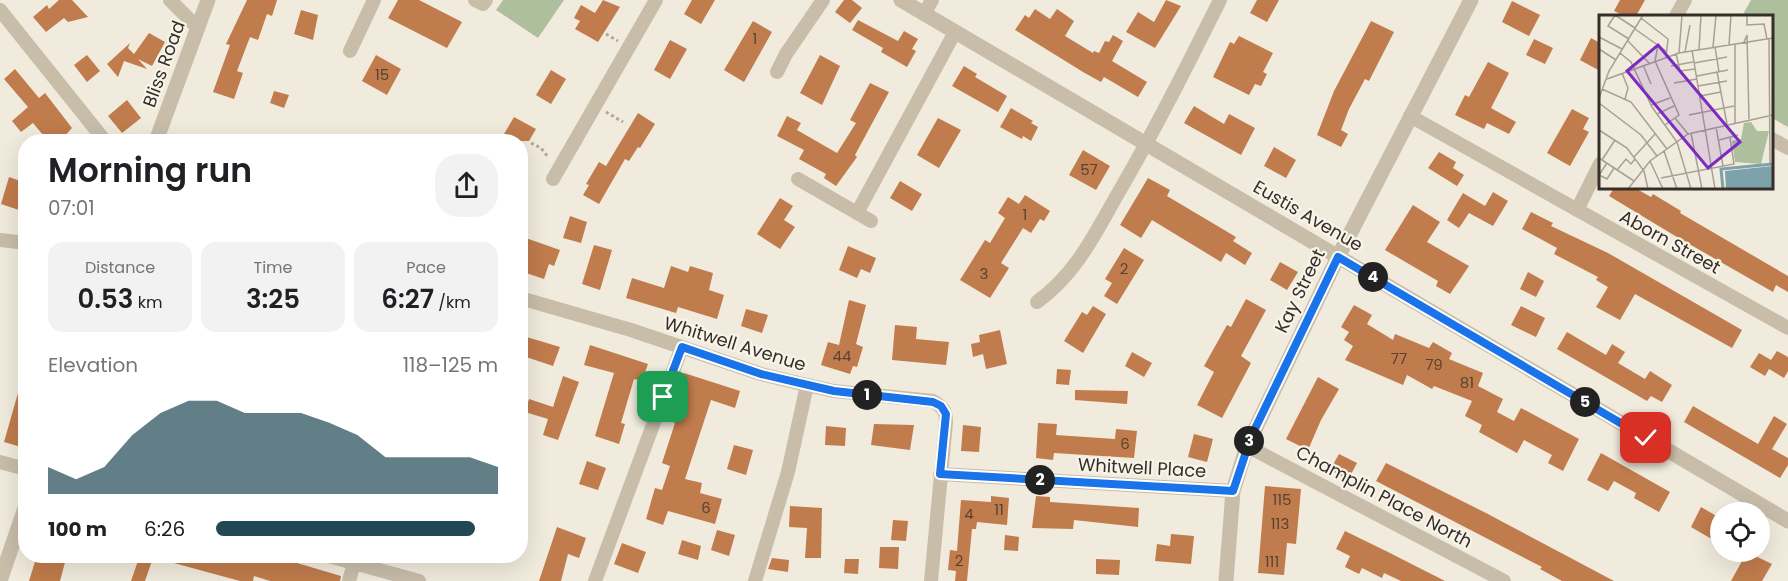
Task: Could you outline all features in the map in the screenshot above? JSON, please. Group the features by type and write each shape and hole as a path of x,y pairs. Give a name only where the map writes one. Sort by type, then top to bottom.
{"street":[{"path":"170,0 198,28"},
{"name":"Bliss Road","path":"159,134 208,0"},
{"path":"350,51 374,0"},
{"path":"555,175 656,0"},
{"path":"777,72 786,54 824,0"},
{"name":"Eustis Avenue","path":"901,0 928,7 955,32 1788,521"},
{"path":"1037,302 1059,286 1079,262 1146,144 1220,0"},
{"name":"Kay Street","path":"1226,581 1233,491 1247,446 1338,257 1471,0"},
{"path":"1677,15 1685,0"},
{"path":"0,10 99,134"},
{"path":"857,213 955,32"},
{"name":"Aborn Street","path":"1410,116 1788,328"},
{"path":"1773,140 1788,148"},
{"path":"1577,210 1599,166"},
{"path":"798,179 871,221"},
{"path":"0,240 18,242"},
{"name":"Whitwell Avenue","path":"528,300 682,347 761,374 862,395 933,402 941,406 946,414 940,474"},
{"path":"595,581 682,347"},
{"path":"755,581 788,472 807,385"},
{"name":"Champlin Place North","path":"1247,446 1504,581"},
{"path":"0,462 18,467"},
{"path":"931,581 940,474"},
{"name":"Whitwell Place","path":"940,474 1233,491"},
{"path":"0,581 18,528"},
{"path":"349,581 354,563 419,581"}],"path":[{"path":"531,143 541,148 555,175"}],"green space":[{"path":"503,0 564,0 538,38 496,10"},
{"path":"1751,0 1788,0 1788,127 1773,119 1773,15 1743,15"}],"building":[{"path":"59,0 72,0 88,17 68,22 64,18 46,32 33,17 47,5 49,9"},
{"path":"247,0 277,0 272,16 267,14 258,40 250,37 237,71 243,73 234,99 213,92 230,45 226,44"},
{"path":"398,0 419,0 462,22 447,48 388,18"},
{"path":"603,0 620,7 598,42 575,29 580,21 574,18 581,5 595,13"},
{"path":"692,0 715,0 701,24 684,14"},
{"path":"844,0 852,0 862,8 850,23 835,12"},
{"path":"1166,0 1181,6 1155,48 1126,32 1138,12 1154,22"},
{"path":"1257,0 1279,0 1267,22 1250,13"},
{"path":"1620,0 1645,0 1637,15 1623,15 1614,11"},
{"path":"1512,1 1540,15 1529,36 1502,22"},
{"path":"1035,9 1050,19 1057,9 1074,21 1065,36 1093,53 1094,51 1099,53 1105,41 1109,42 1113,35 1123,41 1112,61 1147,82 1138,97 1104,77 1101,82 1015,30 1025,15 1029,18"},
{"path":"301,10 318,15 313,40 294,34"},
{"path":"858,20 898,41 904,31 918,39 912,49 916,51 907,67 881,52 883,48 852,30"},
{"path":"753,21 772,32 744,82 724,70"},
{"path":"1371,21 1394,32 1369,81 1365,79 1349,109 1341,130 1348,134 1341,147 1317,135 1334,91"},
{"path":"149,33 165,42 152,66 138,59 147,69 124,61 118,77 107,64 130,43 128,48 134,54"},
{"path":"1239,36 1273,53 1263,72 1267,74 1261,86 1255,84 1249,95 1213,77 1230,42 1234,44"},
{"path":"1591,38 1599,42 1599,70 1580,60"},
{"path":"1534,39 1553,48 1545,64 1526,55"},
{"path":"670,40 687,49 670,79 654,70"},
{"path":"87,55 100,71 87,82 74,65"},
{"path":"376,55 401,69 387,95 362,81"},
{"path":"820,55 840,66 822,105 800,93"},
{"path":"1488,62 1509,73 1491,108 1516,122 1509,134 1487,123 1484,129 1455,115 1465,95 1469,97"},
{"path":"964,66 977,74 975,77 1007,96 998,112 952,86"},
{"path":"15,69 39,98 45,93 72,128 66,134 42,134 33,123 21,132 12,121 28,107 4,79"},
{"path":"551,70 566,79 551,104 536,95"},
{"path":"870,83 889,92 855,155 857,157 836,186 824,178 826,174 799,159 804,150 777,136 787,116 801,123 797,130 837,153 856,123 850,120"},
{"path":"274,91 289,95 284,108 270,103"},
{"path":"127,100 141,118 122,133 108,116"},
{"path":"1194,106 1224,124 1229,114 1255,128 1241,155 1184,123"},
{"path":"1011,108 1033,121 1031,123 1038,127 1031,141 1023,136 1022,139 1000,127"},
{"path":"1572,109 1589,118 1583,129 1589,132 1570,166 1547,153"},
{"path":"638,113 655,124 629,161 625,159 599,204 583,195 589,185 586,184 599,162 606,166"},
{"path":"514,117 536,129 529,141 528,134 504,134"},
{"path":"938,118 961,130 939,168 917,155"},
{"path":"1274,147 1296,160 1286,178 1264,166"},
{"path":"1083,150 1110,166 1096,190 1069,175"},
{"path":"1439,152 1456,162 1453,168 1464,175 1457,186 1428,168"},
{"path":"9,177 18,180 18,210 1,204"},
{"path":"1148,178 1170,190 1167,196 1236,237 1233,241 1252,253 1245,265 1226,253 1221,262 1152,220 1141,238 1120,225"},
{"path":"900,181 922,194 912,211 890,198"},
{"path":"1613,189 1637,189 1651,197 1653,194 1681,211 1680,213 1788,276 1788,292 1776,285 1773,292 1609,196"},
{"path":"1493,192 1508,201 1493,226 1469,213 1459,228 1447,220 1463,193 1485,206"},
{"path":"1025,195 1050,211 1044,221 1040,219 1031,233 1023,228 1001,263 1009,268 990,298 960,280 985,240 990,243 1005,218 998,213 1008,197 1019,204"},
{"path":"780,198 793,206 784,220 795,227 780,249 757,234"},
{"path":"1413,205 1440,222 1427,242 1469,266 1450,294 1436,286 1438,281 1385,250"},
{"path":"1531,212 1553,223 1551,226 1608,253 1742,330 1732,348 1635,294 1620,320 1596,307 1608,287 1596,280 1598,277 1554,254 1557,248 1522,229"},
{"path":"570,216 587,222 581,243 563,238"},
{"path":"528,239 560,250 554,266 549,264 544,279 528,274"},
{"path":"594,245 612,250 600,290 582,284"},
{"path":"848,246 876,258 870,273 861,269 857,278 839,270"},
{"path":"1124,248 1144,260 1117,304 1104,296 1112,283 1105,279"},
{"path":"1280,262 1298,272 1287,290 1270,280"},
{"path":"671,266 688,272 690,266 713,273 709,290 724,295 717,319 678,307 676,313 626,298 632,278 664,288"},
{"path":"1528,272 1544,281 1536,297 1520,289"},
{"path":"1246,299 1266,310 1241,356 1251,363 1222,418 1197,405 1214,372 1204,366 1227,325 1231,327"},
{"path":"849,300 866,305 856,344 863,347 857,367 853,366 850,374 821,365 828,342 839,345"},
{"path":"1354,305 1372,315 1367,324 1393,340 1395,334 1429,348 1433,342 1452,353 1449,359 1483,373 1478,386 1503,399 1497,412 1514,421 1521,408 1579,439 1563,471 1548,463 1552,455 1524,440 1517,453 1479,432 1482,425 1465,416 1472,401 1434,386 1432,389 1407,375 1403,385 1345,360 1353,346 1344,340 1349,332 1341,327"},
{"path":"1093,306 1106,314 1083,353 1064,341 1082,312 1087,315"},
{"path":"1521,306 1545,318 1536,337 1511,325"},
{"path":"746,309 768,315 762,333 741,326"},
{"path":"895,325 917,327 916,339 949,342 946,365 892,360"},
{"path":"1000,330 1007,364 986,369 983,354 973,357 971,344 980,342 979,335"},
{"path":"1567,332 1606,355 1612,344 1625,352 1618,363 1645,379 1650,371 1672,385 1662,402 1651,396 1647,401 1557,349"},
{"path":"528,337 560,347 553,366 528,358"},
{"path":"590,345 648,364 642,381 634,379 621,423 625,424 619,444 595,436 614,373 584,365"},
{"path":"1777,351 1788,357 1788,371 1784,378 1769,369 1765,376 1750,367 1759,353 1771,360"},
{"path":"1132,352 1152,363 1144,377 1125,366"},
{"path":"1057,369 1071,370 1069,385 1056,384"},
{"path":"684,373 740,391 735,408 711,400 685,479 702,483 700,493 722,499 715,524 668,511 663,525 646,519 655,488 662,490 670,466 662,463 675,423 668,420"},
{"path":"563,376 579,382 558,440 543,435 548,419 528,413 529,399 553,407"},
{"path":"1318,377 1339,389 1321,420 1308,450 1286,439"},
{"path":"1075,390 1128,391 1127,404 1075,400"},
{"path":"18,393 18,446 4,442"},
{"path":"1693,406 1758,444 1774,416 1787,424 1772,449 1788,458 1788,465 1780,478 1684,422"},
{"path":"1038,423 1057,424 1056,435 1115,439 1116,429 1137,431 1134,458 1054,453 1053,460 1036,458"},
{"path":"874,424 914,425 910,450 871,445"},
{"path":"963,425 981,427 979,452 961,451"},
{"path":"826,426 846,428 845,446 825,445"},
{"path":"1194,434 1213,439 1207,462 1188,457"},
{"path":"734,445 753,450 746,475 727,469"},
{"path":"1601,453 1670,492 1659,512 1634,498 1636,493 1614,481 1608,491 1587,480"},
{"path":"1339,454 1357,463 1348,480 1330,470"},
{"path":"587,461 606,468 598,490 579,484"},
{"path":"1386,463 1614,581 1562,581 1540,569 1542,567 1376,481"},
{"path":"1265,486 1301,489 1296,544 1287,543 1284,575 1258,573"},
{"path":"991,496 1009,498 1007,525 977,522 976,529 972,529 967,581 955,581 956,571 948,570 950,550 957,551 961,500 991,502"},
{"path":"1036,496 1050,497 1050,502 1139,508 1138,527 1074,520 1073,529 1032,528"},
{"path":"790,506 822,508 821,558 805,558 807,528 789,527"},
{"path":"1701,507 1710,512 1710,538 1691,527"},
{"path":"893,520 908,521 906,541 891,540"},
{"path":"557,527 586,538 579,558 568,554 561,581 539,581"},
{"path":"717,530 735,535 729,556 711,550"},
{"path":"1345,531 1445,581 1401,581 1384,573 1382,578 1362,568 1359,574 1345,567 1350,556 1336,549"},
{"path":"1171,534 1194,536 1191,564 1155,561 1157,544 1170,546"},
{"path":"1005,535 1019,537 1018,551 1004,550"},
{"path":"682,540 701,546 698,560 678,554"},
{"path":"622,543 646,552 638,573 614,564"},
{"path":"880,547 899,547 898,569 879,568"},
{"path":"772,558 789,560 788,572 768,569"},
{"path":"845,559 859,559 858,574 844,573"},
{"path":"1096,559 1120,560 1119,575 1096,574"},
{"path":"1741,562 1772,564 1762,581 1731,581"},
{"path":"35,563 65,563 60,581 29,581"},
{"path":"137,563 151,563 145,581 131,581"},
{"path":"174,563 297,563 341,576 340,581 270,581 254,576 253,581 240,581"}],"route":[{"path":"663,397 682,347 761,374 834,391 933,402 941,406 946,414 940,474 1233,491 1251,437 1338,257 1646,438"}]}
